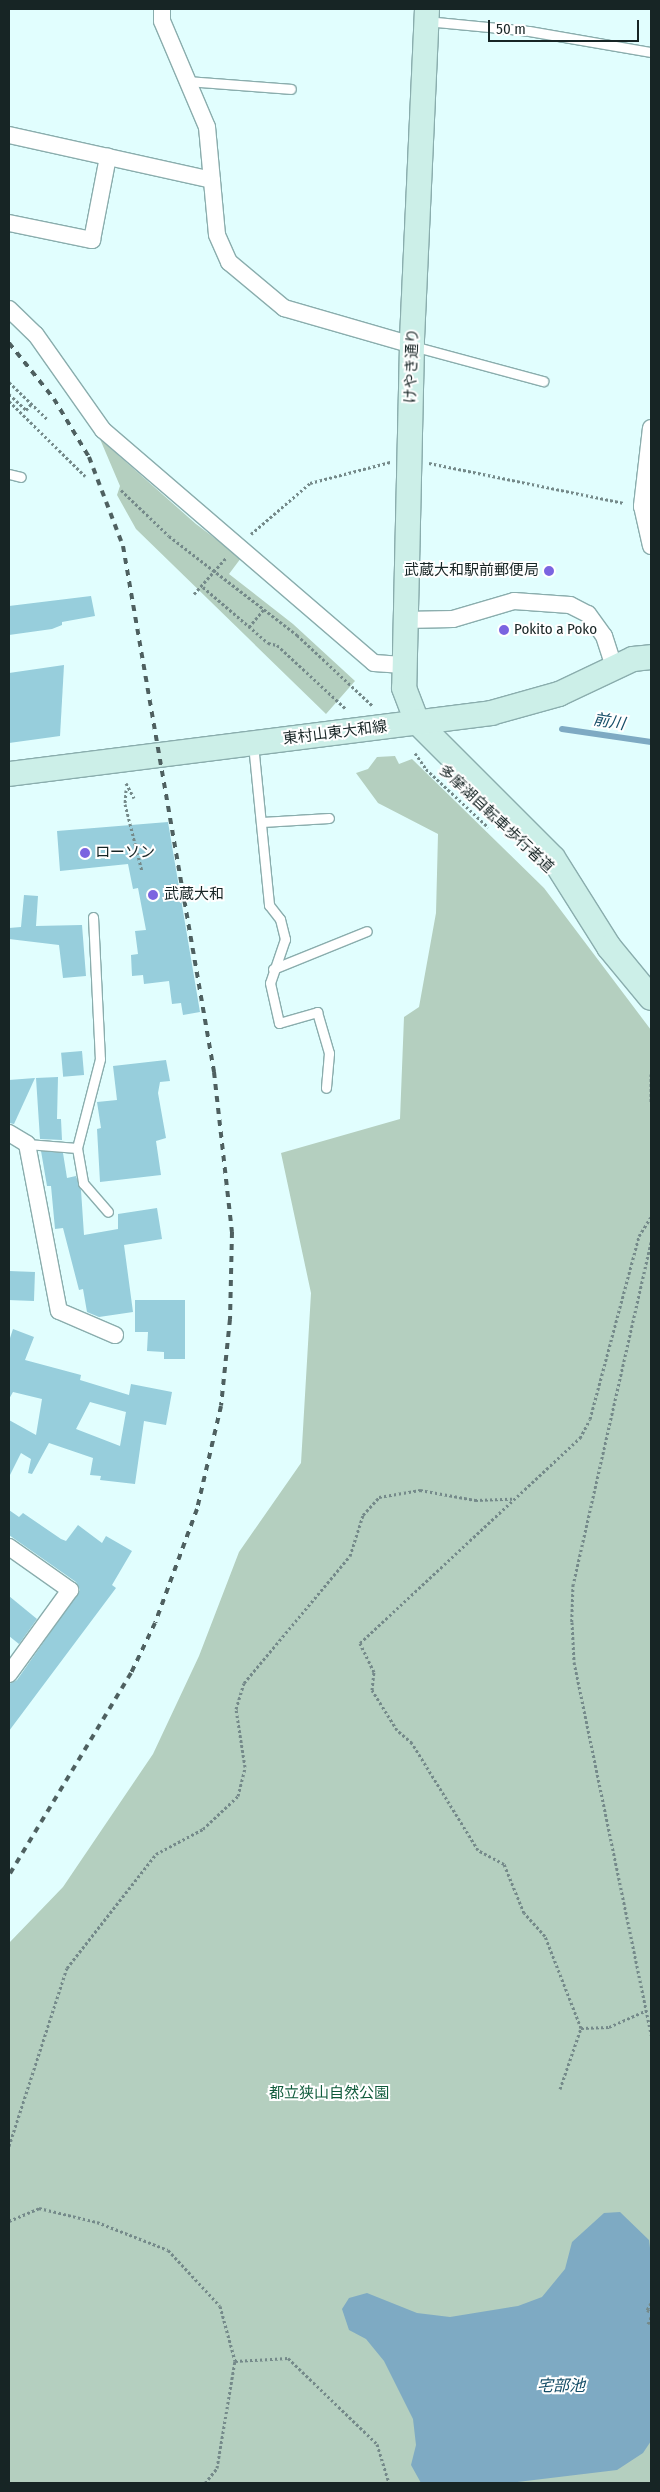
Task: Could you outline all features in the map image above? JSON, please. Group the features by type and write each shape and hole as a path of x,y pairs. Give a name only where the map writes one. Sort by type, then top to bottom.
{"street":[{"path":"162,9 162,21 207,127 221,249 229,262 272,301 412,345"},
{"name":"けやき通り","path":"417,722 404,688 403,665 412,345 427,15"},
{"path":"9,135 212,180"},
{"path":"9,223 92,240 108,157"},
{"path":"9,309 36,335 103,430 374,663 403,665"},
{"path":"651,428 642,506 651,546"},
{"path":"404,620 453,619 514,601 570,605 588,614 604,636 615,669"},
{"name":"東村山東大和線","path":"9,774 491,713 559,694 633,659 651,657"},
{"path":"417,722 553,858 609,947 651,998"},
{"path":"9,1133 27,1144 58,1311 115,1335"},
{"path":"9,1547 70,1590 9,1674"}],"lane":[{"path":"427,15 651,52"},
{"path":"188,82 291,89"},
{"path":"412,345 544,380"},
{"path":"9,474 21,476"},
{"path":"254,744 269,905 280,918 285,938 272,969 270,983 279,1023 317,1012 329,1054 326,1088"},
{"path":"262,822 329,818"},
{"path":"93,917 100,1059 77,1148 83,1183 108,1212"},
{"path":"272,969 368,931"},
{"path":"27,1144 77,1148"}],"path":[{"path":"9,382 47,418"},
{"path":"9,394 26,410 31,404"},
{"path":"9,401 84,476"},
{"path":"246,538 310,482 393,462"},
{"path":"428,463 642,506"},
{"path":"121,490 214,572 297,635 377,711"},
{"path":"194,594 203,587 233,550"},
{"path":"203,587 268,642 277,645 353,716"},
{"path":"249,627 264,609"},
{"name":"多摩湖自転車歩行者道","path":"415,752 426,769 496,834"},
{"path":"126,783 125,804 142,871"},
{"path":"126,790 134,798"},
{"path":"651,1074 651,1102"},
{"path":"560,2089 582,2028 545,1936 524,1913 504,1864 478,1850 412,1743 397,1730 372,1690 374,1672 360,1643 512,1499 580,1438 590,1419 639,1236 651,1217"},
{"path":"651,1242 575,1574 572,1622 574,1662 651,2035"},
{"path":"9,2146 68,1968 156,1854 203,1829 238,1796 245,1767 236,1709 244,1683 350,1556 363,1515 379,1497 420,1490 475,1500 512,1499"},
{"path":"582,2028 609,2027 645,2011"},
{"path":"9,2220 39,2208 97,2222 168,2250 220,2306 235,2361 216,2468 204,2483"},
{"path":"651,2303 647,2310 651,2312"},
{"path":"648,2324 651,2317"},
{"path":"235,2361 288,2358 377,2444 388,2483"}],"green space":[{"path":"100,439 196,524 241,558 229,574 293,624 355,681 326,714 136,529 117,495 120,486"},
{"name":"都立狭山自然公園","path":"395,756 399,764 412,759 544,888 651,1030 651,2483 9,2483 9,1943 63,1887 153,1754 199,1656 239,1552 301,1463 311,1293 281,1153 400,1119 404,1017 419,1007 436,913 438,834 378,803 356,773 368,769 377,757"}],"water":[{"name":"宅部池","path":"620,2212 649,2240 651,2256 651,2441 643,2453 617,2470 509,2483 421,2483 411,2465 416,2445 413,2419 384,2361 366,2339 349,2330 342,2309 349,2298 367,2293 417,2313 450,2317 518,2306 542,2297 565,2269 572,2242 604,2213"}],"building":[{"path":"91,596 95,616 62,622 62,625 52,629 9,635 9,606"},
{"path":"64,665 60,736 9,743 9,673"},
{"path":"168,822 200,1012 183,1015 181,1003 172,1004 169,981 144,984 143,975 132,976 131,955 138,954 135,931 146,930 138,888 133,889 128,864 60,871 57,831"},
{"path":"24,895 38,896 36,926 82,925 86,976 63,978 59,945 9,939 9,928 21,927"},
{"path":"82,1051 84,1075 63,1077 61,1053"},
{"path":"166,1060 170,1081 160,1082 158,1093 166,1138 156,1141 161,1175 100,1182 97,1129 101,1128 97,1102 117,1100 113,1066"},
{"path":"58,1077 57,1119 61,1119 62,1140 40,1139 36,1078"},
{"path":"35,1078 14,1124 9,1123 9,1080"},
{"path":"41,1151 63,1153 67,1178 76,1176 81,1190 84,1235 118,1229 118,1214 157,1208 162,1239 124,1245 133,1312 99,1317 87,1312 83,1289 79,1290 63,1228 55,1229 51,1186 47,1186"},
{"path":"9,1271 35,1272 34,1301 9,1300"},
{"path":"135,1300 185,1300 185,1359 164,1359 164,1352 147,1351 148,1332 135,1332"},
{"path":"13,1329 34,1337 25,1360 81,1375 80,1380 129,1395 131,1384 172,1392 166,1425 144,1421 135,1484 100,1480 101,1476 90,1475 93,1458 49,1443 32,1474 28,1473 31,1459 21,1453 9,1477 9,1420 36,1435 42,1399 13,1392 9,1399 9,1341","holes":["90,1402 126,1412 120,1446 76,1429"]},
{"path":"9,1510 19,1517 23,1513 66,1541 78,1525 102,1543 106,1536 132,1551 112,1585 116,1588 9,1731 9,1684 17,1680 80,1590 76,1582 9,1535"},
{"path":"9,1596 37,1619 19,1644 9,1636"}],"waterway":[{"name":"前川","path":"562,729 651,742"}],"railway":[{"path":"9,343 54,399 89,457 123,546 214,1072 232,1232 230,1319 221,1406 197,1509 155,1623 131,1673 9,1875"}],"place":[{"name":"武蔵大和駅前郵便局","path":"549,571"},
{"name":"Pokito a Poko","path":"504,630"},
{"name":"ローソン","path":"85,853"},
{"name":"武蔵大和","path":"153,895"}]}
